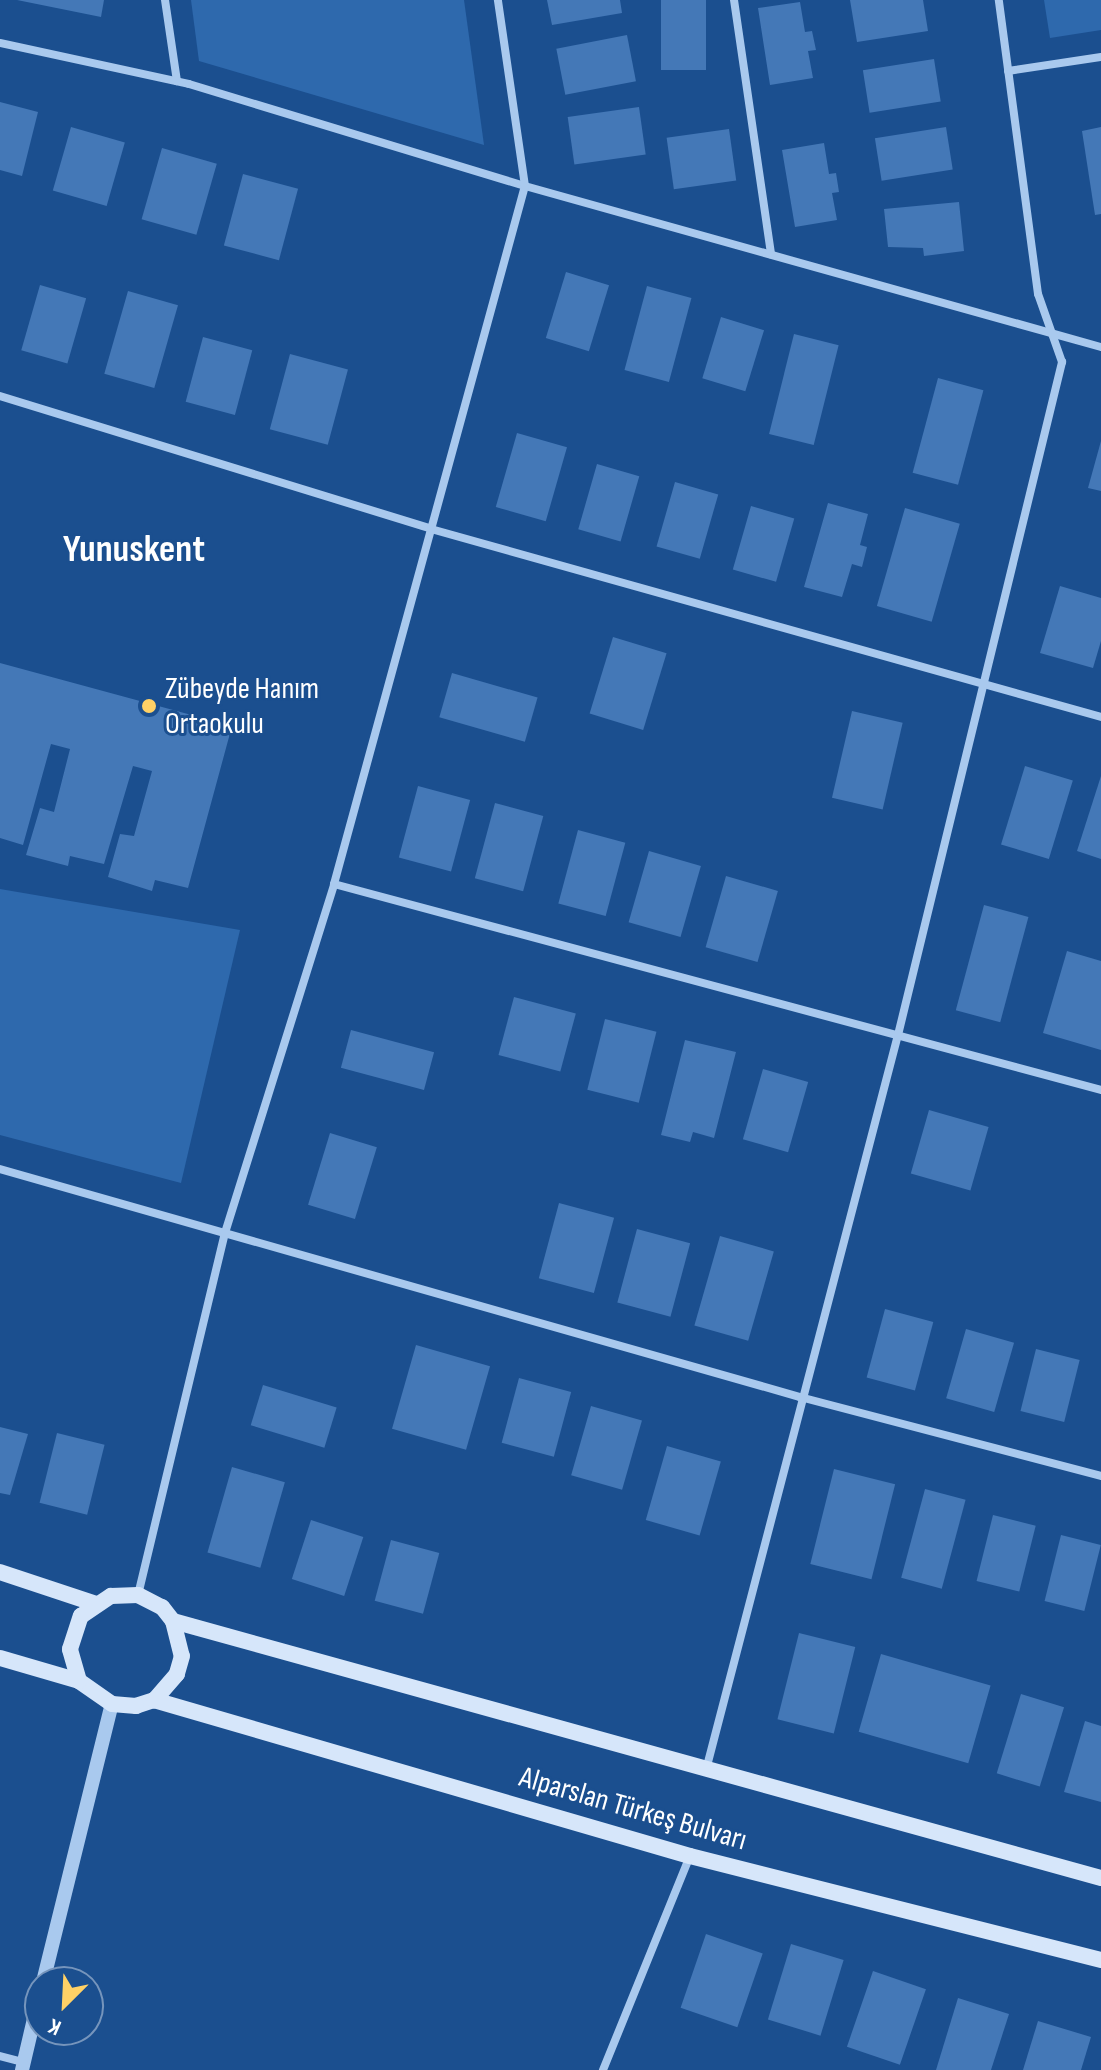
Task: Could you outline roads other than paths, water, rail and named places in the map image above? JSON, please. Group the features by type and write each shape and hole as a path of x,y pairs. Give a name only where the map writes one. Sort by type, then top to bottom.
{"main road":[{"path":"0,1572 96,1604"},
{"path":"79,1681 72,1666 72,1632 96,1604 111,1596 138,1595"},
{"name":"Alparslan Türkeş Bulvarı","path":"138,1595 162,1607 173,1621 707,1766 1101,1878"},
{"path":"154,1700 177,1674 182,1656 173,1621"},
{"path":"0,1658 79,1681 112,1704"},
{"name":"Alparslan Türkeş Bulvarı","path":"112,1704 136,1706 154,1700 690,1856 1101,1960"}],"street":[{"path":"165,0 177,81"},
{"path":"138,1595 224,1236 334,884 525,186 498,0"},
{"path":"734,0 771,254"},
{"path":"707,1766 800,1397 898,1035 1062,362 1038,294 999,0"},
{"path":"0,43 177,81 525,186 1101,347"},
{"path":"1008,71 1101,57"},
{"path":"1,399 431,529 1101,717"},
{"path":"334,884 1101,1090"},
{"path":"0,1169 224,1236 800,1397 1101,1476"},
{"path":"47,1966 112,1704"},
{"path":"603,2070 690,1856"},
{"path":"0,2056 22,2066 27,2046"}],"place":[{"name":"Zübeyde Hanım Ortaokulu","path":"149,706"}],"district":[{"name":"Yunuskent","path":"134,550"}]}
